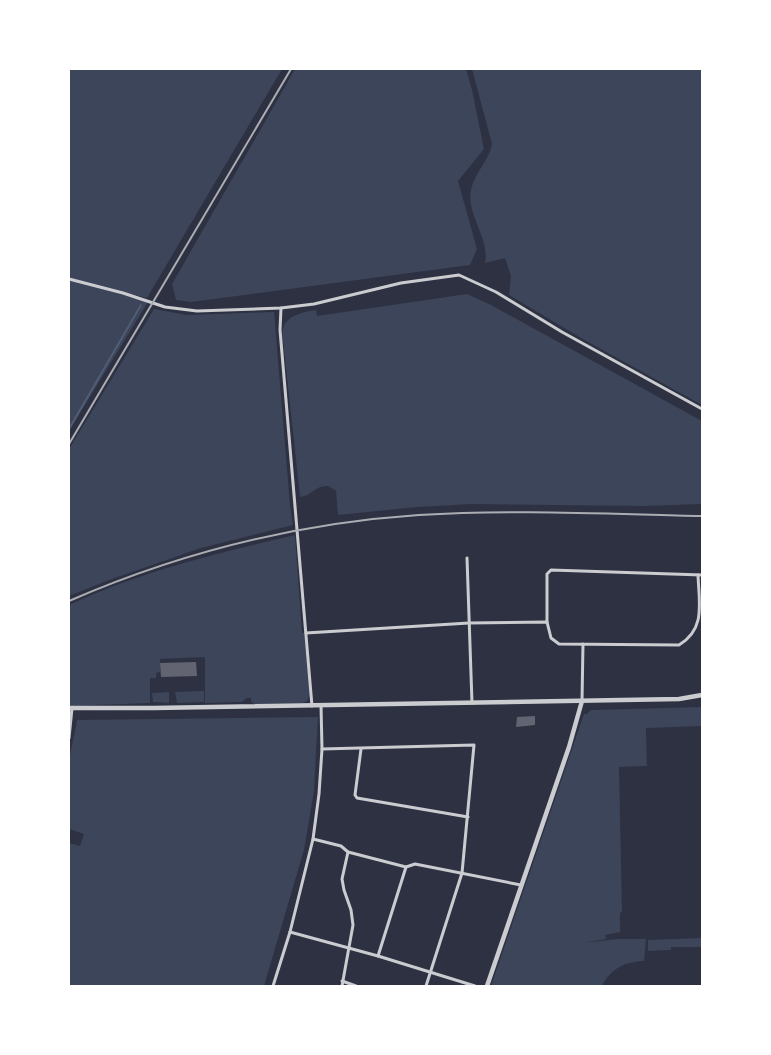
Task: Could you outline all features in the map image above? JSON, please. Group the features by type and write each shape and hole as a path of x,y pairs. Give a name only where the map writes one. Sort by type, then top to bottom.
{"street":[{"path":"69,279 177,310 197,311 281,308 314,304 401,283 460,275 496,292 562,332 702,409"},
{"path":"281,308 280,330 312,706"},
{"path":"467,558 472,703"},
{"path":"551,570 700,575 699,620 687,640 679,645 559,644 551,638 547,622 547,574 551,570"},
{"path":"306,633 469,623 547,622"},
{"path":"487,986 569,747 582,701 583,644"},
{"path":"69,738 70,708 582,701 679,699 702,695"},
{"path":"273,986 290,932 313,838 320,794 321,705"},
{"path":"322,749 474,745 462,873 426,986"},
{"path":"362,749 354,795 357,798 468,817"},
{"path":"313,838 341,846 348,852 406,867 416,864 521,885"},
{"path":"342,986 353,917 342,879 348,852"},
{"path":"378,956 406,867"},
{"path":"290,932 378,956 475,986"},
{"path":"342,980 356,986"}],"shaded area":[{"path":"69,69 282,69 147,298 82,282 148,302 69,431"},
{"path":"295,69 466,69 484,149 458,181 477,249 470,265 191,302 176,300 172,284"},
{"path":"472,69 702,69 702,405 581,338 509,295 511,276 505,258 485,263 484,245 470,199 475,178 488,156 492,144"},
{"path":"467,294 491,305 702,421 702,504 644,506 472,504 417,507 338,515 336,491 328,486 320,487 300,497 282,336 283,329 288,320 296,315 316,310 317,316"},
{"path":"154,309 187,315 274,312 293,525 201,548 69,596 69,449"},
{"path":"295,535 302,633 304,633 310,694 307,701 302,703 254,704 251,698 247,698 242,702 205,703 205,657 160,659 160,672 156,673 156,678 150,678 150,703 69,706 69,605 124,582 180,564"},
{"path":"204,691 204,702 177,703 175,692"},
{"path":"169,692 169,703 153,702 152,693"},
{"path":"702,707 702,726 646,728 647,766 619,767 622,912 620,913 620,932 605,935 606,939 583,943 617,939 646,939 644,961 619,967 614,970 602,986 491,986 584,714 591,710"},
{"path":"318,717 314,791 304,850 264,986 69,986 69,843 80,846 84,834 69,829 69,760 77,720"},
{"path":"702,938 702,947 671,947 671,950 648,951 648,940"}],"building":[{"path":"196,662 197,676 161,677 160,663"},
{"path":"535,716 535,725 516,727 517,717"}],"waterway":[{"path":"69,429 141,305"}],"railway":[{"path":"69,444 291,69"},
{"path":"69,601 153,568 196,555 240,543 329,525 419,515 490,512 702,516"}]}
